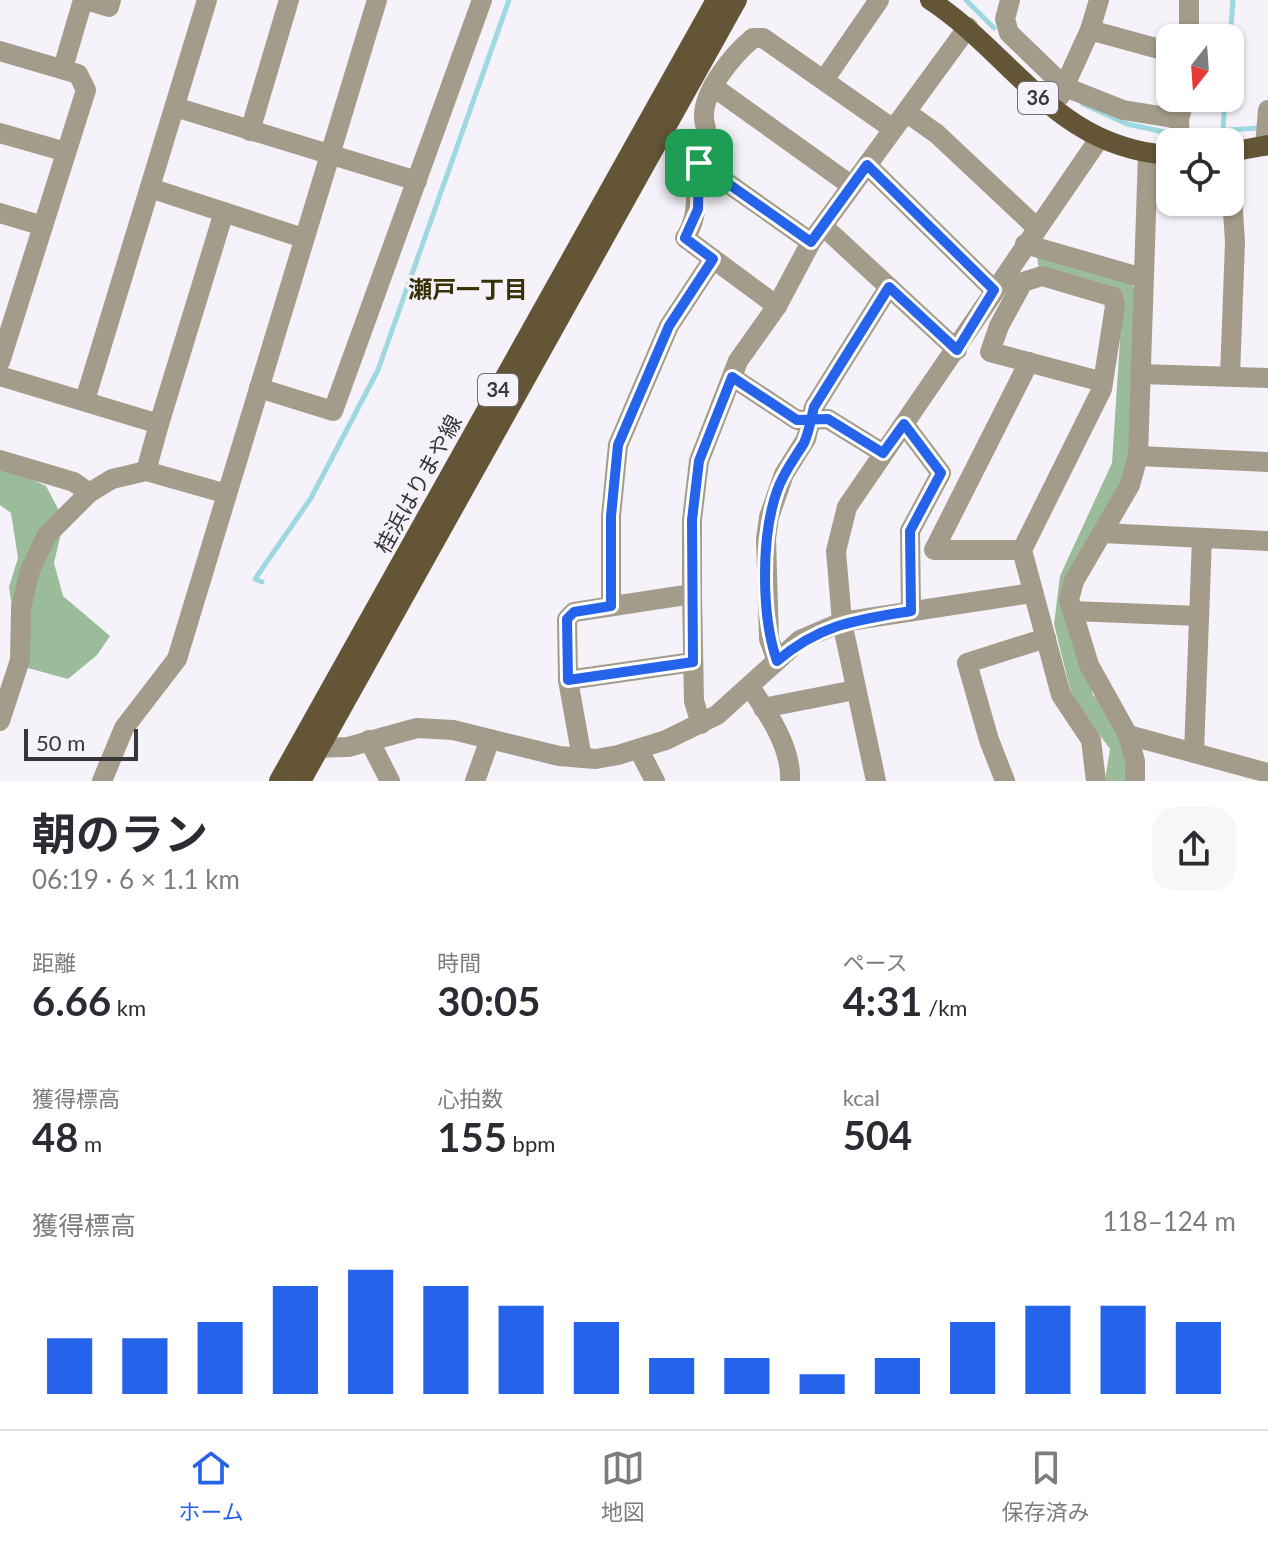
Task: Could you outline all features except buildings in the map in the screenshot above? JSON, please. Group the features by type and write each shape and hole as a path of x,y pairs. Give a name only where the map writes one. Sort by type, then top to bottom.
{"main road":[{"name":"桂浜はりまや線","path":"279,781 716,0"},
{"name":"桂浜はりまや線","path":"301,781 737,0"},
{"name":"36","path":"930,0 968,27 1048,107 1099,139 1156,154"},
{"path":"1244,150 1266,146"}],"street":[{"path":"63,68 84,0 109,7 111,0"},
{"path":"85,400 207,0"},
{"path":"250,131 289,0"},
{"path":"102,781 124,728 177,659 377,0"},
{"path":"259,388 333,411 482,0"},
{"path":"824,80 879,0"},
{"path":"1010,0 1005,19 1009,33 1065,87 1123,110 1179,119"},
{"path":"1048,107 1065,87 1090,30 1099,0"},
{"path":"1189,0 1189,24"},
{"path":"701,724 694,701 692,594 692,520 699,461 738,361 777,306 817,234 968,27"},
{"path":"1090,30 1156,48"},
{"path":"777,306 685,238 698,209 699,163 708,138 704,115 715,88 736,53 753,38 763,38 893,129"},
{"path":"0,51 78,74 86,90 43,226 10,298 0,362"},
{"path":"715,88 852,186"},
{"path":"175,107 417,181"},
{"path":"1266,146 1268,110"},
{"path":"906,112 937,134 1031,236 1143,278"},
{"path":"1179,128 1181,112"},
{"path":"0,133 66,152"},
{"path":"873,778 842,622 836,551 840,526 847,507 883,453 957,350 994,290 1099,139"},
{"path":"1135,781 1135,761 1128,735 1089,665 1069,592 1130,485 1138,456 1148,154"},
{"path":"699,163 817,234 889,287 957,350"},
{"path":"867,165 994,290"},
{"path":"150,188 303,238"},
{"path":"146,471 224,212"},
{"path":"0,213 43,226"},
{"path":"1230,376 1233,216"},
{"path":"611,606 611,516 618,445 669,326 713,259"},
{"path":"1096,781 1091,740 1061,695 1022,550 1103,382 1115,306 1113,297 1042,276 1023,282 990,352 1103,382"},
{"path":"777,661 769,639 766,539 769,517 784,474 806,439 814,407 889,287"},
{"path":"1022,550 934,550 1029,362"},
{"path":"1140,374 1268,378"},
{"path":"0,376 159,424"},
{"path":"732,377 797,420 828,419 883,453"},
{"path":"904,424 941,473 910,531 911,611"},
{"path":"1138,456 1268,462"},
{"path":"0,460 74,482 89,493"},
{"path":"0,721 20,660 21,608 30,570 47,535 89,493 112,479 146,471 227,494"},
{"path":"1102,533 1268,541"},
{"path":"1194,753 1202,538"},
{"path":"298,748 348,747 417,728 453,730 582,758 639,750 701,724 750,687 800,640 842,622 1032,593"},
{"path":"582,758 568,680 567,619 574,612 692,594"},
{"path":"1072,611 1199,616"},
{"path":"1005,781 989,740 967,663 1046,638"},
{"path":"568,680 693,662"},
{"path":"750,687 791,764 790,781"},
{"path":"763,708 855,690"},
{"path":"1128,735 1268,773"},
{"path":"475,781 490,739"},
{"path":"369,740 390,781"},
{"path":"639,750 655,781"}],"green space":[{"path":"1036,251 1127,275 1144,307 1145,413 1124,482 1082,573 1072,614 1093,695 1133,734 1130,781 1105,781 1110,749 1072,697 1054,624 1060,576 1112,463 1122,309 1040,275"},
{"path":"0,465 46,486 64,520 54,563 63,596 110,636 97,655 68,679 28,668 15,628 9,587 18,558 11,513 0,505"}],"waterway":[{"path":"262,582 255,579 311,498 378,370 509,0"},
{"path":"966,0 994,28"},
{"path":"1231,24 1233,0"},
{"path":"1083,104 1127,124 1156,130"},
{"path":"1223,128 1224,112"},
{"path":"1244,129 1256,128"}],"district":[{"name":"瀬戸一丁目","path":"468,290"}],"route":[{"path":"699,163 698,209 695,222 685,238 713,259 669,326 618,445 611,516 611,606 574,612 567,619 568,680 693,662 692,520 699,461 732,377 797,420 811,420 828,419 883,453 904,424 941,473 910,531 911,611 842,622 800,640 777,661 769,639 766,539 769,517 784,474 806,439 811,420 814,407 889,287 957,350 994,290 867,165 811,242 699,163"}]}
